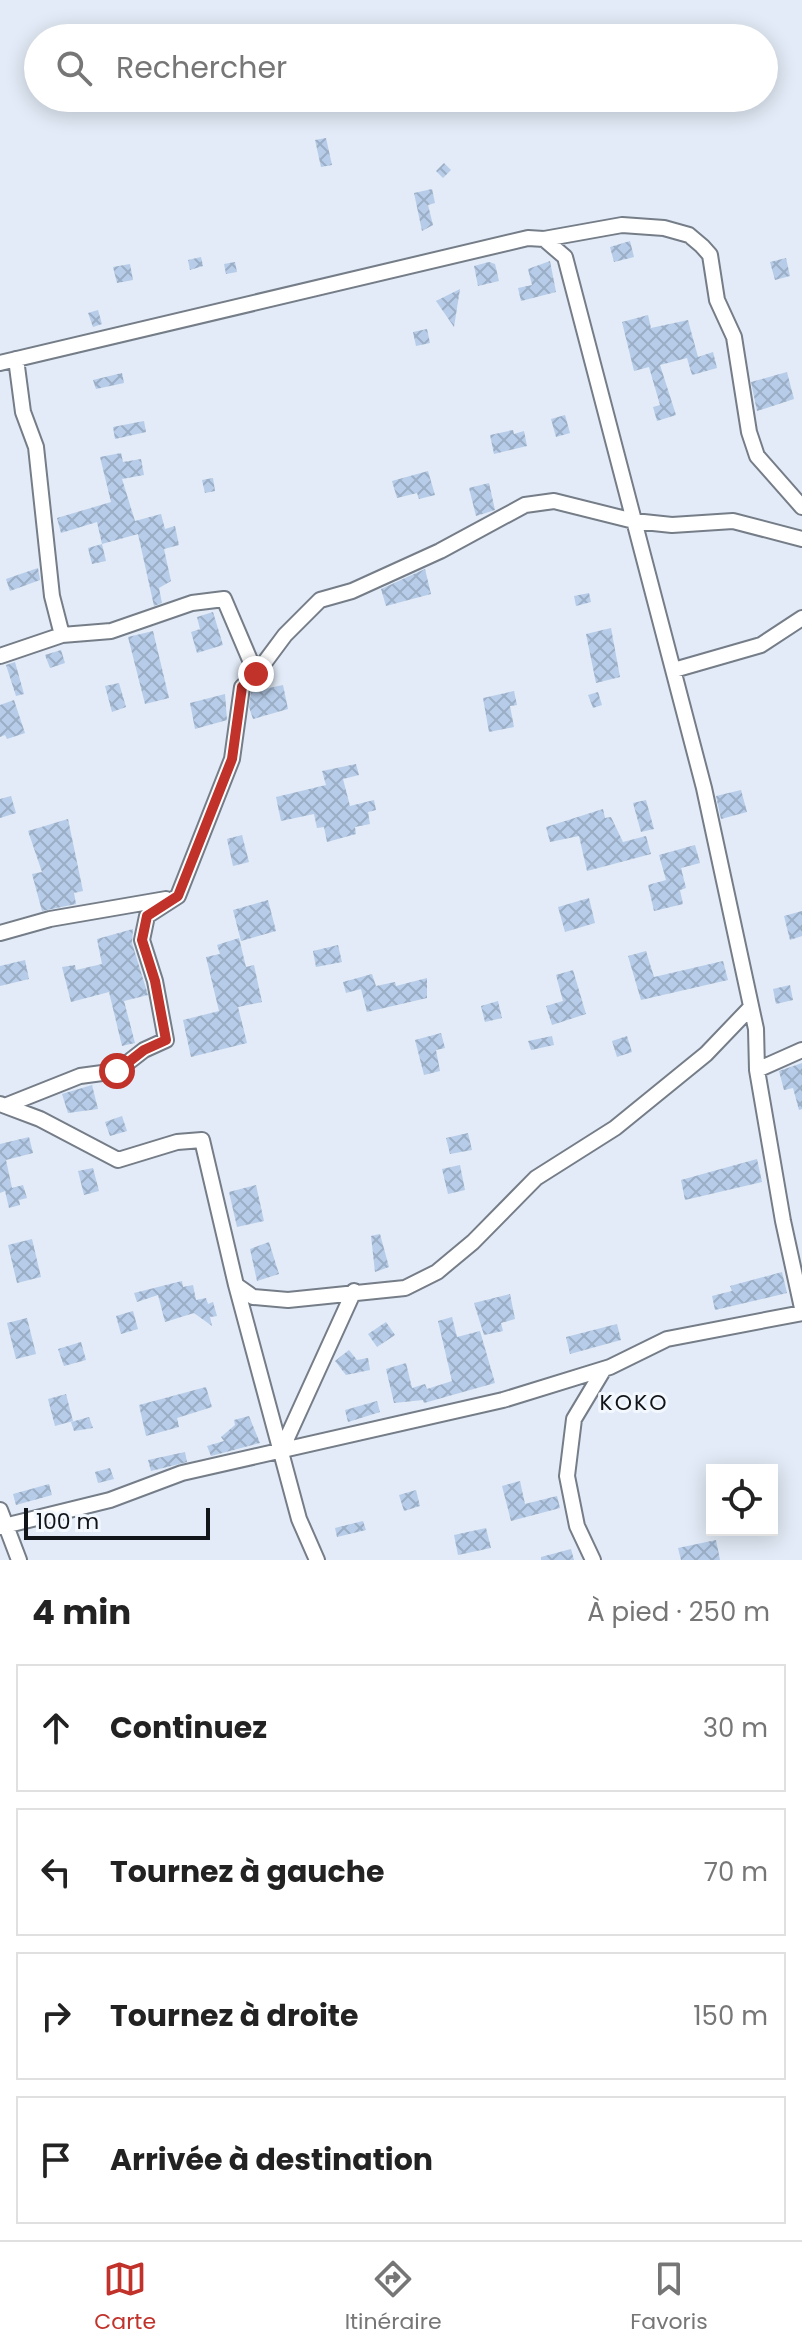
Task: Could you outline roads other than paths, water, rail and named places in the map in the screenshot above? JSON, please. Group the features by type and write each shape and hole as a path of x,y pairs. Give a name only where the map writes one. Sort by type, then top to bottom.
{"street":[{"path":"0,363 528,238 544,239 622,225 664,228 689,235 710,255 717,300 734,337 749,432 757,456 802,507"},
{"path":"2,1527 110,1500 182,1473 503,1400 604,1369 667,1339 802,1311 757,1070 756,1029 704,788 565,257 544,239"},
{"path":"16,359 23,412 36,447 52,596 62,635"},
{"path":"3,1105 80,1076 117,1071 144,1050 166,1040 155,981 142,940 147,916 178,896 232,759 242,687 256,674 285,635 320,600 352,591 440,551 525,505 554,501 634,521 672,525 733,521 802,539"},
{"path":"0,656 62,635 111,631 192,603 224,599 256,674"},
{"path":"674,670 761,645 802,618"},
{"path":"0,933 50,919 178,896"},
{"path":"236,1285 253,1297 288,1300 405,1288 437,1272 473,1242 536,1178 615,1128 706,1054 751,1007"},
{"path":"757,1070 802,1050"},
{"path":"3,1105 118,1160 177,1142 202,1140 236,1285 299,1519 317,1560"},
{"path":"282,1449 354,1291"},
{"path":"593,1560 577,1526 567,1476 574,1419 604,1369"},
{"path":"0,1510 2,1527 19,1560"}],"district":[{"name":"KOKO","path":"634,1402"}]}
